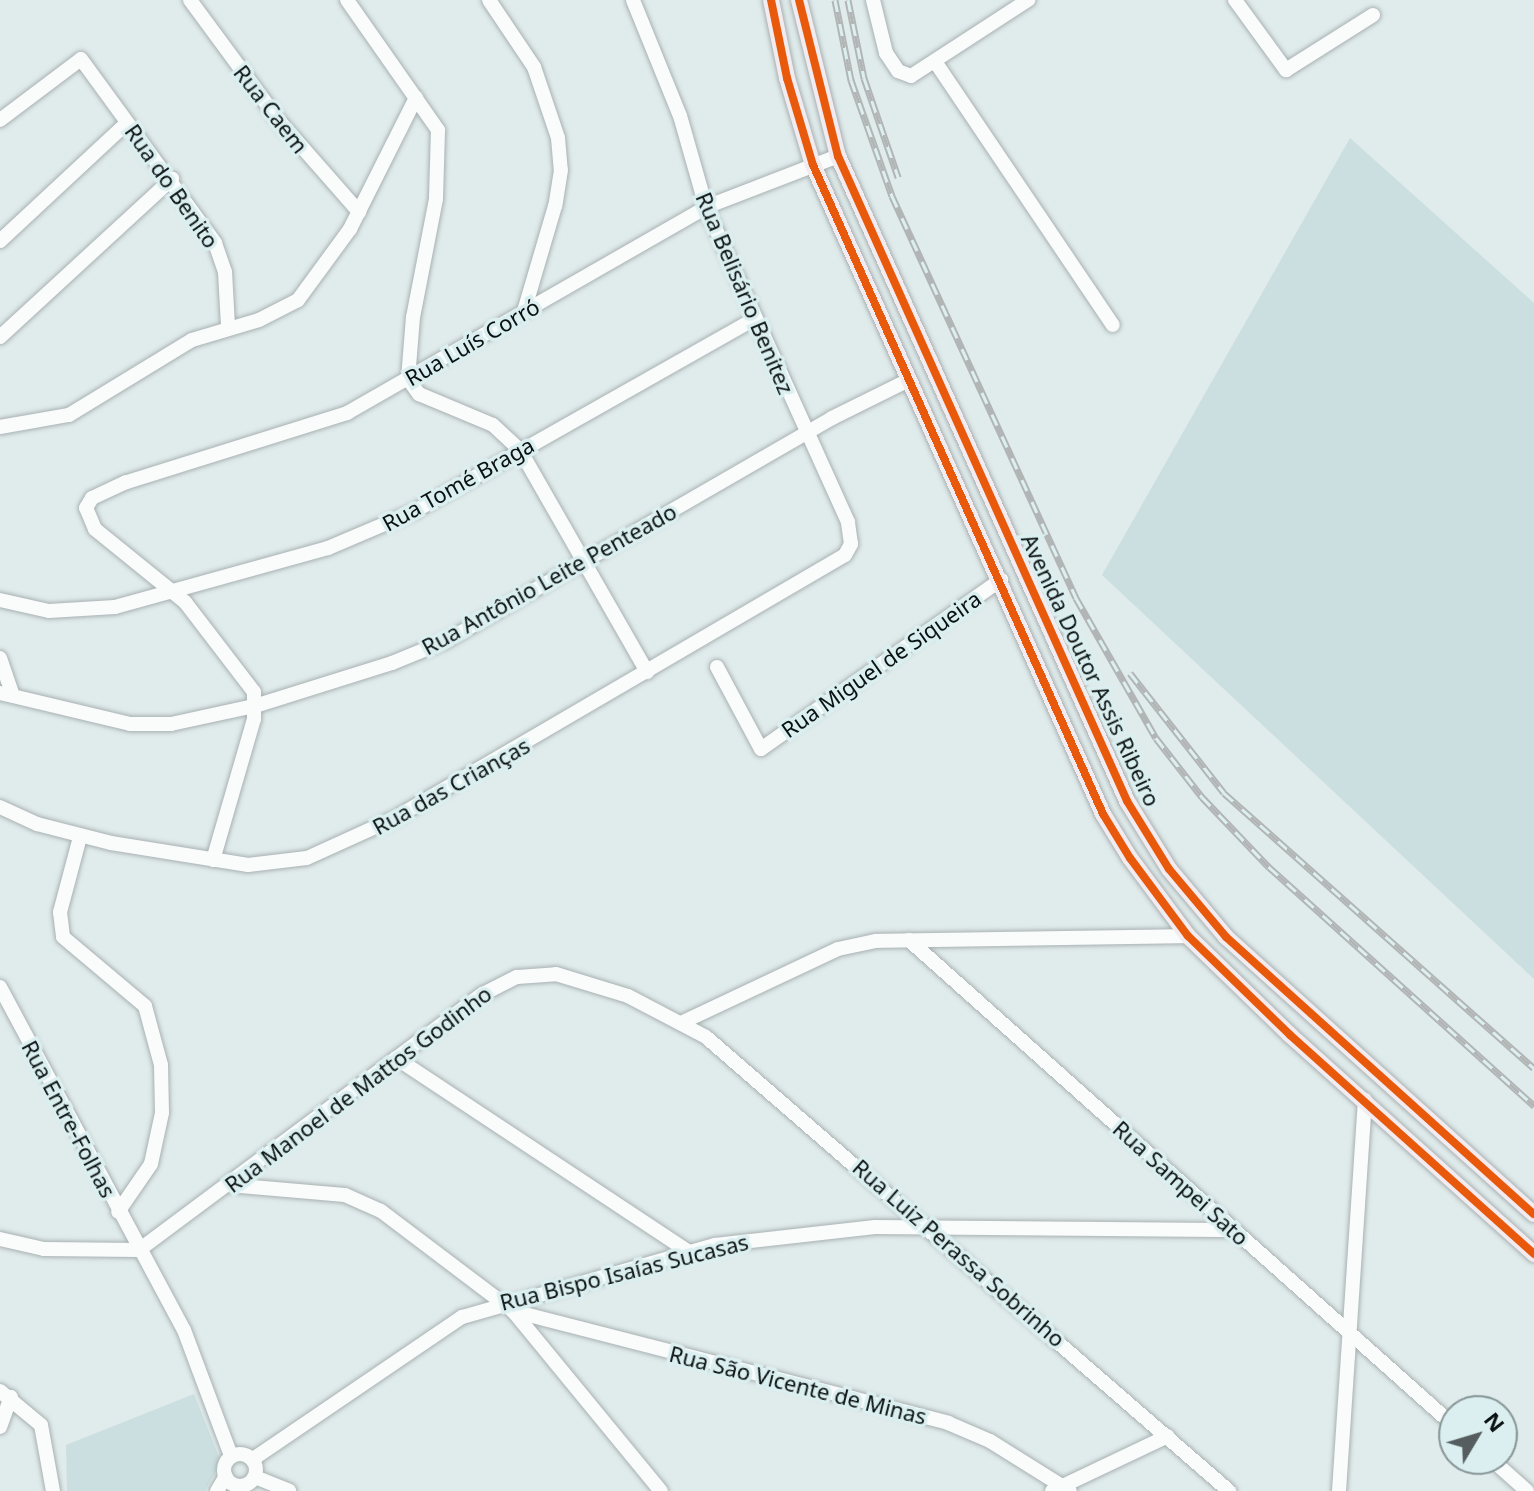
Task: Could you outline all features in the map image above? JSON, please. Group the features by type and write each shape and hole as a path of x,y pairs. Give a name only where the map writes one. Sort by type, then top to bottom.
{"main road":[{"name":"Avenida Doutor Assis Ribeiro","path":"771,0 813,165 1103,814 1188,936 1534,1254"},
{"path":"799,0 838,156"},
{"name":"Avenida Doutor Assis Ribeiro","path":"838,156 1127,801 1169,869 1226,937 1534,1214"}],"street":[{"name":"Rua Caem","path":"190,0 280,122 359,212"},
{"path":"347,0 438,130 436,199 413,317 408,379 430,401 493,425 520,450 647,672"},
{"path":"489,0 534,67 558,138 561,170 555,206 524,311"},
{"name":"Rua Belisário Benitez","path":"633,0 676,104 706,207 851,537"},
{"path":"873,0 886,53 907,75 936,63 1028,0"},
{"path":"1235,0 1286,70 1373,15"},
{"name":"Rua do Benito","path":"0,120 81,59 172,179 222,258 228,326"},
{"path":"936,63 1113,325"},
{"path":"0,427 69,415 192,340 228,326 259,320 298,300 331,260 359,212 416,98"},
{"path":"0,241 127,123"},
{"path":"404,124 438,130"},
{"name":"Rua Luís Corró","path":"174,593 95,529 86,508 92,498 127,482 332,418 408,379 706,207 838,156"},
{"path":"0,337 172,179"},
{"name":"Rua Tomé Braga","path":"0,600 49,611 79,610 174,593 382,527 755,319"},
{"name":"Rua Antônio Leite Penteado","path":"7,695 149,725 194,721 258,705 446,641 805,433 909,380"},
{"name":"Rua das Crianças","path":"0,807 80,837 213,860 274,865 351,840 647,672 839,561 848,551 851,537"},
{"name":"Rua Miguel de Siqueira","path":"717,667 761,749 1001,580"},
{"path":"174,593 249,680 258,705 213,860"},
{"path":"0,658 7,695"},
{"path":"80,837 60,912 63,937 145,1006 161,1065 162,1113 151,1164 118,1212"},
{"path":"683,1022 838,949 909,940 1188,936"},
{"name":"Rua Sampei Sato","path":"909,940 1438,1412"},
{"name":"Rua Manoel de Mattos Godinho","path":"139,1250 483,994 532,975 556,974 601,985 683,1022"},
{"name":"Rua Entre-Folhas","path":"0,987 184,1330 231,1456"},
{"name":"Rua Luiz Perassa Sobrinho","path":"683,1022 741,1064 933,1228 1229,1491"},
{"path":"396,1058 688,1251"},
{"path":"1339,1491 1365,1100"},
{"path":"229,1185 362,1200 513,1311 661,1491"},
{"name":"Rua Bispo Isaías Sucasas","path":"253,1459 444,1327 499,1303 688,1251 779,1235 875,1227 1233,1230"},
{"path":"0,1239 44,1249 139,1250"},
{"name":"Rua São Vicente de Minas","path":"513,1311 948,1423 990,1441 1062,1489"},
{"path":"0,1427 5,1394"},
{"path":"5,1394 41,1425 53,1491"},
{"path":"1062,1489 1168,1436"},
{"path":"217,1491 226,1476 231,1456 253,1459 248,1485"},
{"path":"1509,1475 1527,1491"},
{"path":"226,1476 248,1485 289,1491"}],"shaded area":[{"path":"1350,138 1534,303 1534,979 1102,575"},
{"path":"194,1394 221,1462 205,1491 67,1491 66,1445"}],"railway":[{"path":"835,0 851,80 892,196 1076,598 1156,738 1202,797 1269,867 1534,1106"},
{"path":"848,0 864,78 898,177"},
{"path":"1130,673 1224,793 1534,1068"}],"cycle path":[{"path":"771,0 787,78 813,165 1103,814 1130,858 1188,936 1290,1035 1534,1254"},
{"path":"799,0 838,156 1127,801 1169,869 1226,937 1534,1214"}]}
